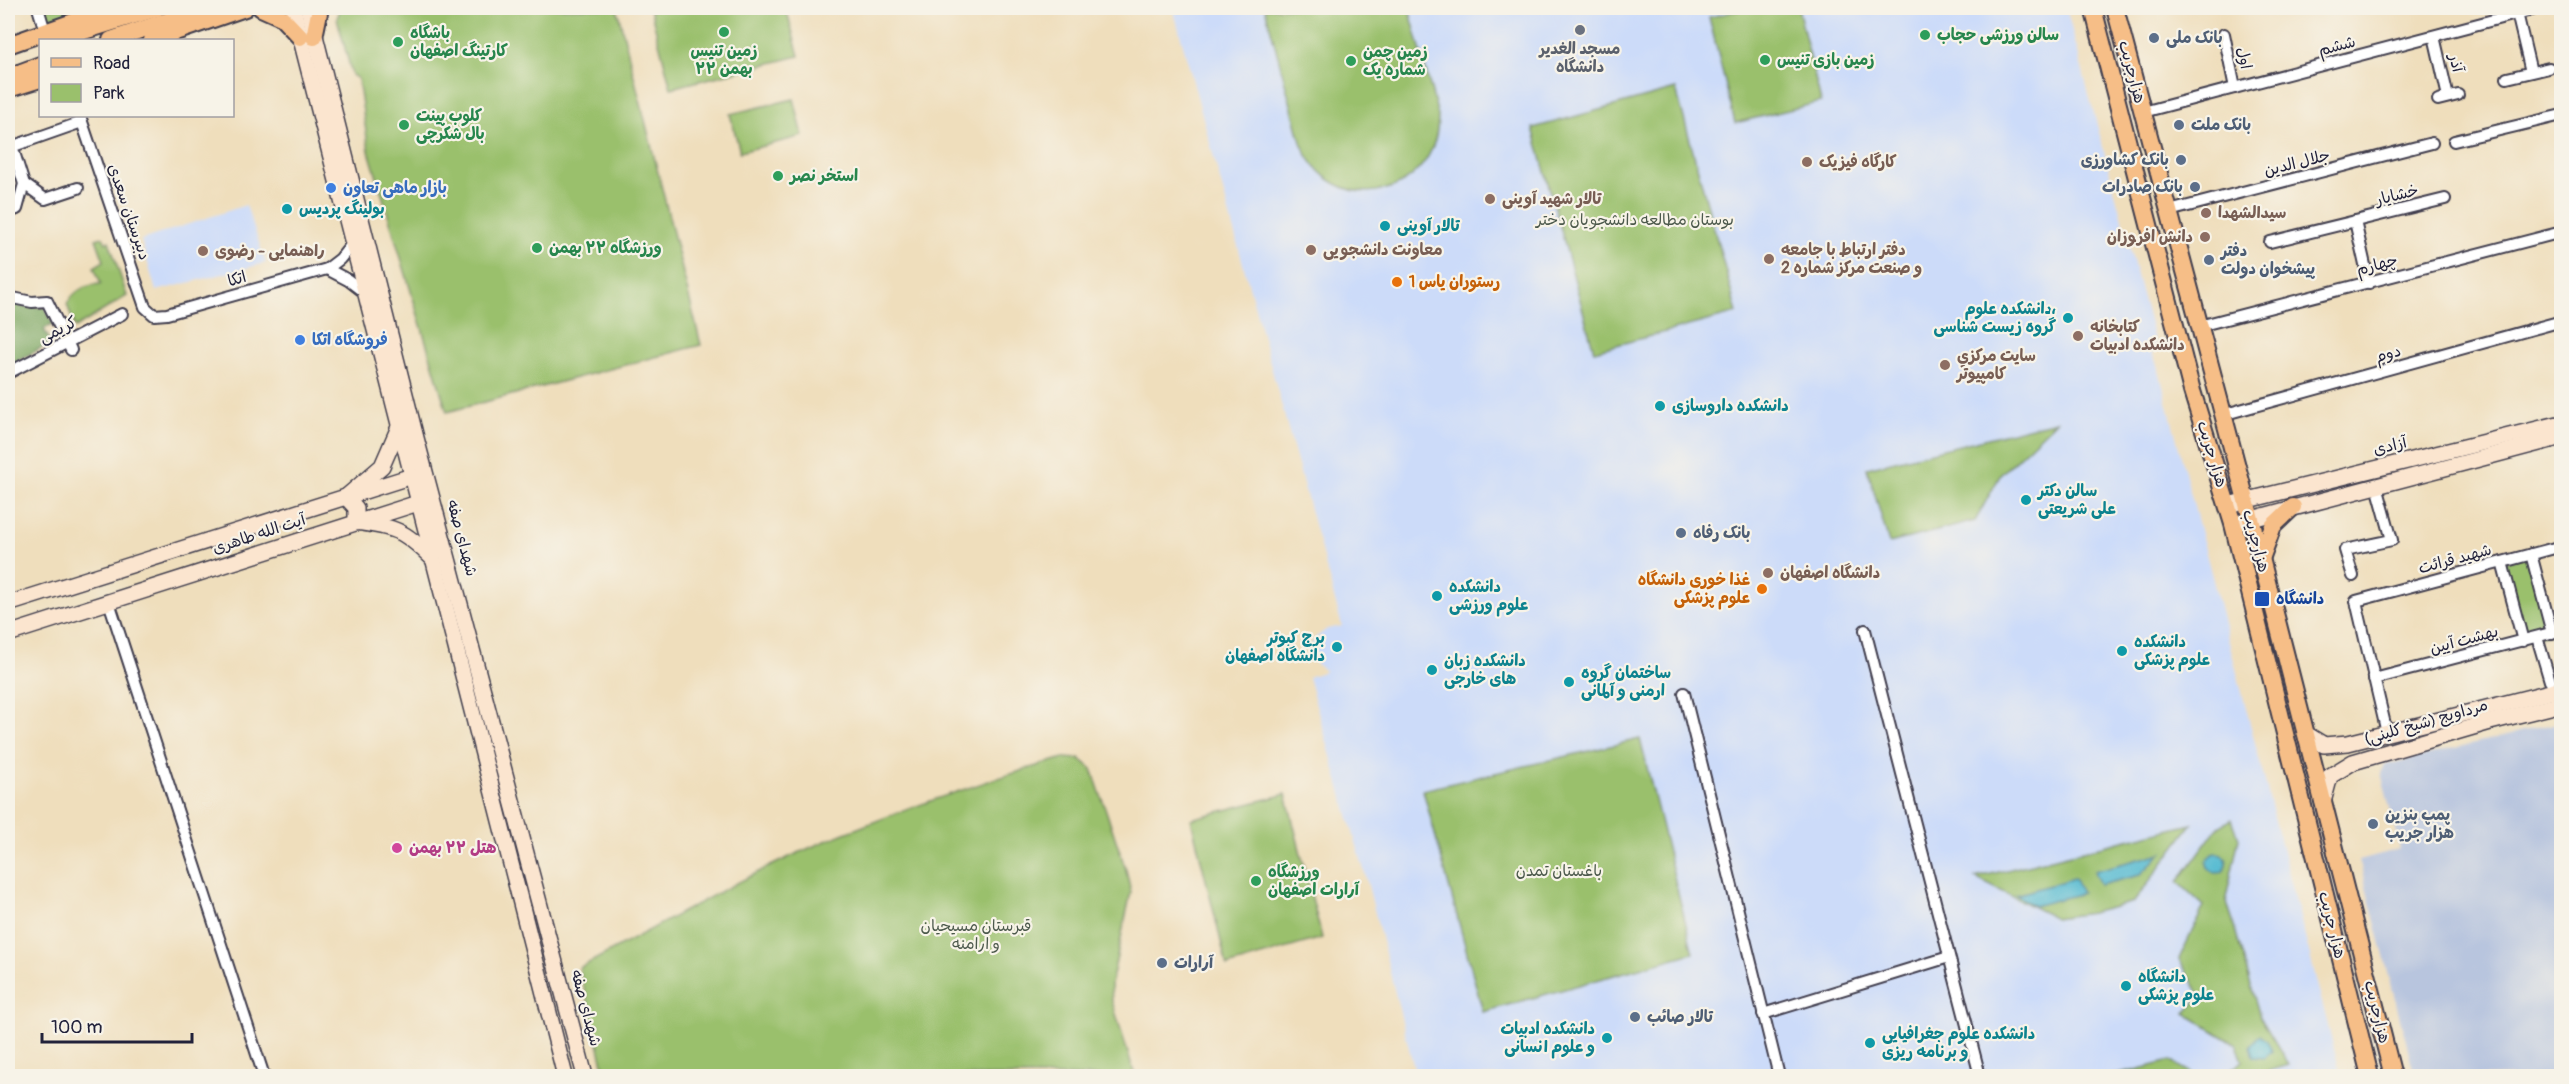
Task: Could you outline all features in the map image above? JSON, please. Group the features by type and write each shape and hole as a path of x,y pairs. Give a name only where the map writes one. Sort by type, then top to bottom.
{"main road":[{"path":"47,39 92,11 113,8"},
{"path":"47,39 157,8"},
{"path":"115,39 211,12 245,8"},
{"path":"261,8 281,17 307,37 320,8"},
{"name":"شهدای صفه","path":"293,8 307,37 429,486 585,1077"},
{"name":"شهدای صفه","path":"308,8 307,37 352,244 566,1077"},
{"name":"هزار جریب","path":"2093,8 2193,391 2233,524 2370,1077"},
{"name":"هزارجریب","path":"2115,8 2251,519 2393,1077"},
{"path":"154,39 211,12"},
{"path":"8,45 39,40"},
{"path":"8,56 39,42"},
{"path":"8,77 39,65"},
{"path":"8,89 39,79"},
{"path":"2124,126 2144,116"},
{"name":"آزادی","path":"2233,524 2377,486 2562,423"},
{"name":"آیت الله طاهری","path":"346,496 382,466 399,427"},
{"name":"آزادی","path":"2228,505 2502,445 2562,437"},
{"path":"412,476 429,486 418,502"},
{"name":"آیت الله طاهری","path":"8,604 412,476"},
{"path":"346,496 356,508 356,522 384,525 410,536 432,558"},
{"name":"آیت الله طاهری","path":"8,634 418,502"},
{"path":"2261,560 2273,526 2293,507"},
{"name":"مرداویج (شیخ کلینی)","path":"2323,802 2330,776 2353,762 2488,715 2556,685"},
{"name":"مرداویج (شیخ کلینی)","path":"2306,734 2324,745 2348,743 2388,733 2562,704"}],"street":[{"path":"38,8 47,39"},
{"name":"ششم","path":"2144,116 2235,88 2539,8"},
{"path":"2517,13 2531,72"},
{"name":"اول","path":"2224,34 2235,88"},
{"name":"آذر","path":"2434,36 2448,98"},
{"path":"2507,78 2549,68"},
{"path":"2454,141 2562,115"},
{"path":"78,188 45,199 24,183 10,147 81,119"},
{"name":"دبیرستان سعدی","path":"81,119 145,307 154,315"},
{"name":"جلال الدین","path":"2169,211 2432,143"},
{"path":"8,212 17,209 24,183"},
{"name":"خشایار","path":"2270,242 2445,199"},
{"path":"2355,221 2369,283"},
{"name":"چهارم","path":"2199,326 2562,232"},
{"path":"352,244 340,259 327,269 365,292"},
{"name":"اتکا","path":"154,315 167,314 327,269"},
{"path":"8,297 32,302 47,301 69,346"},
{"name":"کریمی","path":"8,373 69,346 122,314"},
{"name":"دوم","path":"2222,415 2562,321"},
{"path":"2353,576 2345,550 2392,540 2377,486"},
{"name":"شهید قرائت","path":"2374,679 2356,601 2562,546"},
{"path":"2531,554 2557,632"},
{"path":"2502,562 2523,641"},
{"path":"109,602 264,1077"},
{"path":"1865,630 1980,1077"},
{"name":"بهشت آیین","path":"2374,679 2557,632"},
{"path":"2537,637 2556,685"},
{"path":"2374,679 2388,733"},
{"path":"1684,693 1779,1077"},
{"path":"1763,1014 1949,957"}],"shaded area":[{"name":"دانشگاه اصفهان","path":"1173,8 2066,8 2157,351 2152,353 2158,367 2341,1076 1416,1076 1366,877 1308,677 1326,671 1315,663 1312,656 1311,646 1314,639 1327,629 1342,626"},
{"name":"راهنمایی - رضوی","path":"246,205 266,263 156,291 141,240"},
{"path":"2561,722 2561,1076 2415,1076 2359,860 2400,849 2381,773 2385,765"}],"green space":[{"path":"40,8 82,8 44,21"},
{"name":"ورزشگاه ۲۲ بهمن","path":"341,8 617,8 701,345 447,412 369,151 358,79 352,75 337,18"},
{"name":"زمین تنیس ۲۲ بهمن","path":"650,8 786,8 799,56 671,88"},
{"name":"زمین چمن شماره یک","path":"1265,8 1409,8 1438,115 1434,144 1421,166 1403,182 1381,190 1358,191 1335,183 1316,167 1301,142"},
{"name":"زمین بازی تنیس","path":"1749,8 1798,8 1821,102 1735,123 1709,17"},
{"name":"بوستان مطالعه دانشجویان دختر","path":"1676,89 1737,313 1594,351 1533,128"},
{"path":"794,99 803,136 740,152 730,114"},
{"path":"103,237 106,243 109,241 127,296 75,328 67,304 81,289 101,284 94,267 104,261 96,239"},
{"path":"8,303 25,307 45,307 53,324 44,329 51,343 8,366"},
{"path":"2056,421 2001,474 1975,521 1889,543 1867,468"},
{"path":"2531,554 2552,633 2523,641 2502,562"},
{"name":"باغستان تمدن","path":"1640,739 1693,953 1483,1012 1423,790"},
{"name":"قبرستان مسیحیان و ارامنه","path":"1064,758 1080,759 1092,769 1126,870 1131,892 1111,984 1112,1001 1135,1076 606,1076 579,968 737,883 802,851 920,805 1006,775"},
{"path":"1286,794 1322,938 1227,966 1191,819"},
{"path":"2232,819 2239,838 2226,898 2260,1017 2289,1065 2251,1076 2223,1076 2243,1061 2237,1045 2186,1014 2200,995 2179,959 2204,906 2178,882 2217,828"},
{"path":"2192,824 2134,902 2091,913 2055,918 1975,878"},
{"path":"2170,1061 2197,1076 2113,1076"}],"water":[{"path":"2162,853 2140,875 2100,885 2094,871"},
{"path":"2213,853 2221,853 2227,859 2227,867 2221,873 2213,873 2207,867 2207,859"},
{"path":"2074,878 2082,893 2034,906 2016,895"},
{"path":"2259,1035 2267,1041 2272,1051 2265,1058 2253,1057 2250,1047"}],"place":[{"name":"مسجد الغدیر دانشگاه","path":"1580,30"},
{"name":"زمین تنیس ۲۲ بهمن","path":"724,32"},
{"name":"سالن ورزشی حجاب","path":"1925,35"},
{"name":"بانک ملی","path":"2154,38"},
{"name":"باشگاه کارتینگ اصفهان","path":"398,42"},
{"name":"زمین بازی تنیس","path":"1765,60"},
{"name":"زمین چمن شماره یک","path":"1351,61"},
{"name":"کلوب پینت بال شکرچی","path":"404,125"},
{"name":"بانک ملت","path":"2179,125"},
{"name":"بانک کشاورزی","path":"2181,160"},
{"name":"کارگاه فیزیک","path":"1807,162"},
{"name":"استخر نصر","path":"778,176"},
{"name":"بانک صادرات","path":"2195,187"},
{"name":"بازار ماهی تعاون","path":"331,188"},
{"name":"تالار شهید آوینی","path":"1490,199"},
{"name":"بولینگ پردیس","path":"287,209"},
{"name":"سیدالشهدا","path":"2206,213"},
{"name":"تالار آوینی","path":"1385,226"},
{"name":"دانش افروزان","path":"2205,237"},
{"name":"ورزشگاه ۲۲ بهمن","path":"537,248"},
{"name":"معاونت دانشجویی","path":"1311,250"},
{"name":"راهنمایی - رضوی","path":"203,251"},
{"name":"دفتر ارتباط با جامعه و صنعت مرکز شماره 2","path":"1769,259"},
{"name":"دفتر پیشخوان دولت","path":"2209,260"},
{"name":"رستوران یاس 1","path":"1397,282"},
{"name":"دانشکده علوم، گروه زیست شناسی","path":"2068,318"},
{"name":"کتابخانه دانشکده ادبيات","path":"2078,336"},
{"name":"فروشگاه اتکا","path":"300,340"},
{"name":"سايت مرکزي کامپيوتر","path":"1945,365"},
{"name":"دانشکده داروسازی","path":"1660,406"},
{"name":"سالن دکتر علی شریعتی","path":"2026,500"},
{"name":"بانک رفاه","path":"1681,533"},
{"name":"دانشگاه اصفهان","path":"1768,573"},
{"name":"غذا خوری دانشگاه علوم پزشکی","path":"1762,589"},
{"name":"دانشکده علوم ورزشی","path":"1437,596"},
{"name":"دانشگاه","path":"2262,599"},
{"name":"برج کبوتر دانشگاه اصفهان","path":"1337,647"},
{"name":"دانشکده علوم پزشکی","path":"2122,651"},
{"name":"دانشکده زبان های خارجی","path":"1432,670"},
{"name":"ساختمان گروه ارمنی و آلمانی","path":"1569,682"},
{"name":"پمپ بنزین هزار جریب","path":"2373,824"},
{"name":"هتل ۲۲ بهمن","path":"397,848"},
{"name":"ورزشگاه آرارات اصفهان","path":"1256,881"},
{"name":"آرارات","path":"1162,963"},
{"name":"دانشگاه علوم پزشکی","path":"2126,986"},
{"name":"تالار صائب","path":"1635,1017"},
{"name":"دانشکده ادبیات و علوم انسانی","path":"1607,1038"},
{"name":"دانشکده علوم جغرافیایی و برنامه ریزی","path":"1870,1043"}]}
